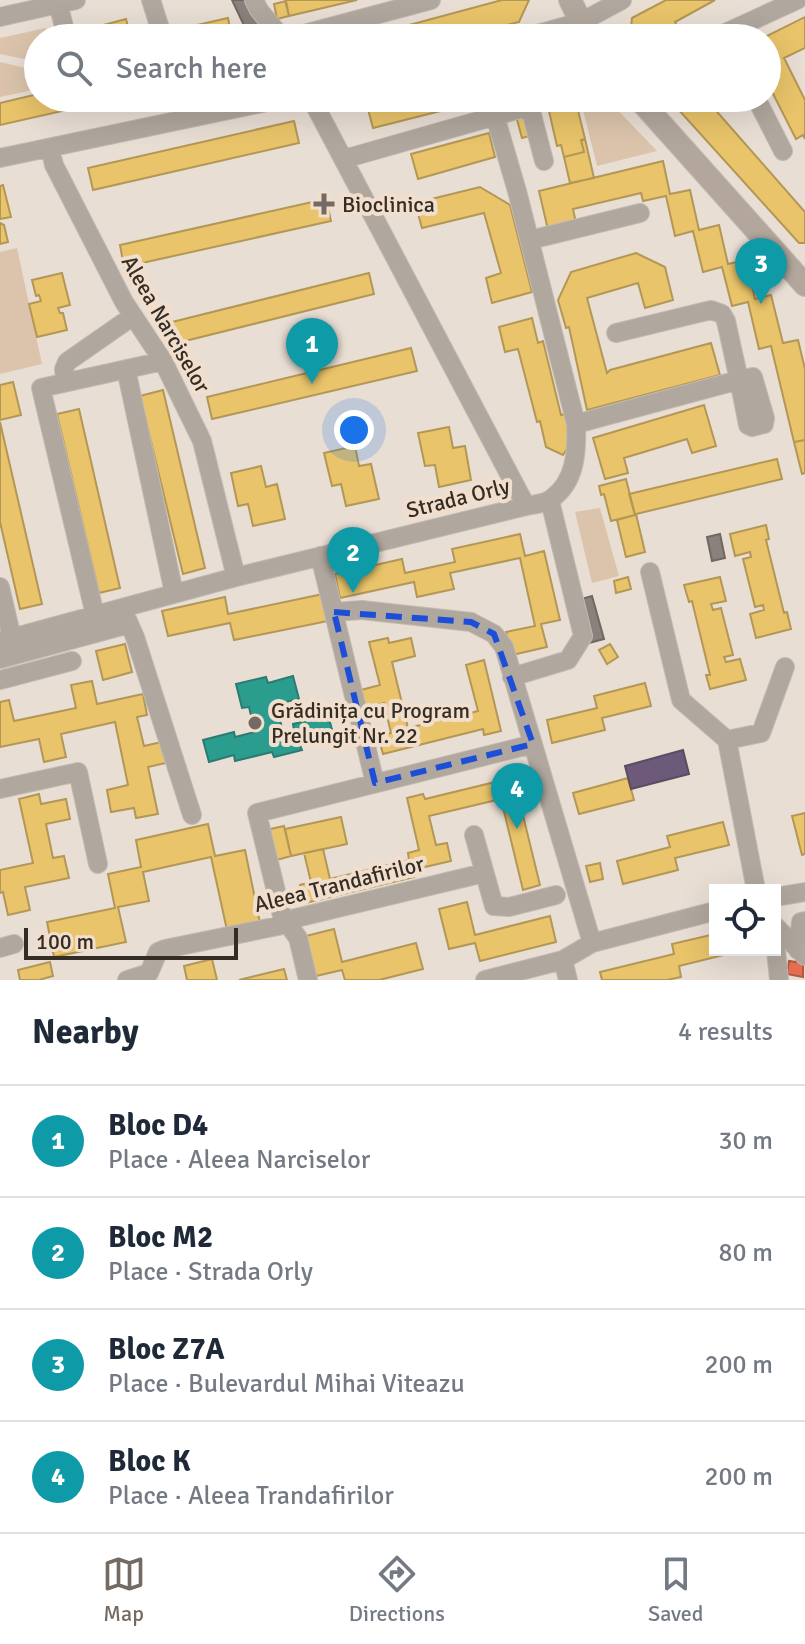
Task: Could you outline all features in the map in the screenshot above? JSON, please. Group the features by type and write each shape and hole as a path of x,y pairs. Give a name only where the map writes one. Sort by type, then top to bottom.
{"main road":[{"path":"570,0 582,24"},
{"path":"651,112 805,285"}],"street":[{"path":"0,17 76,0"},
{"path":"151,0 159,24"},
{"path":"254,0 270,24"},
{"path":"337,24 405,4 431,0"},
{"path":"592,24 622,0"},
{"path":"745,24 797,0"},
{"path":"57,2 63,24"},
{"path":"188,112 190,118"},
{"path":"0,158 219,112"},
{"name":"Strada Orly","path":"6,640 95,615 125,616 174,593 526,506 319,112"},
{"path":"344,159 509,112"},
{"path":"529,112 544,161"},
{"path":"763,112 783,151"},
{"path":"495,116 576,424 577,453 567,484 550,501 526,506"},
{"name":"Aleea Narciselor","path":"50,148 54,165 133,316 163,361 202,441 236,577"},
{"path":"530,240 640,213"},
{"path":"576,424 739,380 726,321 717,311 616,333"},
{"path":"65,382 67,362 133,316"},
{"path":"95,615 41,388 163,361"},
{"path":"126,369 174,593"},
{"path":"512,677 568,660 583,636 550,501"},
{"path":"320,556 375,783"},
{"path":"650,572 681,700 727,740 755,884"},
{"path":"0,587 6,640"},
{"path":"334,612 362,610 471,622 494,634 504,647 592,943"},
{"path":"0,659 25,653 125,616 167,732 192,815"},
{"path":"25,653 31,672"},
{"path":"0,680 72,661"},
{"path":"727,740 761,733 785,667"},
{"path":"308,980 298,938 282,916 257,813 533,744"},
{"path":"0,789 78,772 98,864"},
{"path":"474,835 492,903 499,907 556,895"},
{"name":"Aleea Trandafirilor","path":"127,980 149,973 158,952 165,949 278,926 484,873"},
{"path":"781,896 805,892"},
{"path":"485,980 563,960 592,943 709,913"},
{"path":"801,953 801,922 805,921"},
{"path":"781,932 801,953"},
{"path":"777,956 779,980"},
{"path":"563,960 568,980"}],"highlighted area":[{"path":"334,612 471,622 494,634 533,744 375,783"}],"shaded area":[{"path":"24,33 24,59 0,54 0,38"},
{"path":"0,62 24,68 24,92 0,97"},
{"path":"584,112 619,112 657,151 597,166"},
{"path":"17,248 42,364 0,374 0,252"},
{"path":"600,508 619,576 592,583 575,512"}],"building: Homes":[{"path":"285,0 357,0 289,16"},
{"path":"502,0 529,0 519,22 511,24 413,24"},
{"path":"666,0 715,0 676,24 631,24 632,18"},
{"path":"286,1 289,16 277,19 274,4"},
{"path":"805,17 805,48 784,58 805,100 805,139 803,135 796,139 781,110 781,29"},
{"path":"228,18 229,24 201,24"},
{"path":"126,19 127,24 107,24"},
{"path":"24,97 24,112 58,112 0,125 0,103"},
{"path":"369,112 436,112 373,128"},
{"path":"549,112 578,112 585,139 581,140 584,152 564,157 561,145 557,146"},
{"path":"681,112 717,112 805,212 805,243 799,243"},
{"path":"527,113 533,135 522,138 516,116"},
{"path":"294,121 299,143 93,190 88,168"},
{"path":"489,133 495,157 418,179 411,154"},
{"path":"585,139 594,178 570,183 564,157 584,152 581,140"},
{"path":"663,161 670,194 690,190 699,230 719,225 728,264 746,260 755,299 771,295 783,343 798,340 805,369 805,440 794,442 771,346 759,349 748,302 732,306 722,267 703,272 693,231 675,236 666,196 643,201 641,193 573,209 576,223 548,230 539,191"},
{"path":"3,185 11,217 0,219 0,186"},
{"path":"480,187 510,205 532,292 492,303 486,278 501,273 484,213 422,228 415,203"},
{"path":"326,199 331,221 124,267 120,245"},
{"path":"0,223 4,225 8,242 0,244"},
{"path":"636,253 665,267 673,300 645,308 638,283 587,298 607,373 711,343 720,375 587,410 569,327 566,328 558,300 571,272"},
{"path":"62,273 70,305 58,308 63,313 67,330 37,337 29,304 41,301 39,295 36,296 32,280"},
{"path":"369,273 374,294 169,345 164,324"},
{"path":"532,318 538,343 543,341 561,415 565,414 572,441 563,455 546,447 518,349 505,352 499,327"},
{"path":"411,348 417,371 212,419 207,397"},
{"path":"13,382 21,415 0,420 0,385"},
{"path":"163,390 205,568 183,574 140,396"},
{"path":"704,405 716,446 692,453 687,439 624,458 628,473 605,479 593,438"},
{"path":"79,409 120,588 99,593 57,414"},
{"path":"0,422 42,604 20,609 0,522"},
{"path":"449,427 453,448 465,446 471,480 439,487 435,465 425,466 418,433"},
{"path":"805,440 805,473 802,474 794,442"},
{"path":"355,446 359,466 371,464 379,499 346,506 341,484 332,486 324,453"},
{"path":"777,459 782,479 636,514 645,552 626,557 617,520 635,515 629,494"},
{"path":"261,466 266,487 277,484 285,519 253,526 248,504 238,506 231,473"},
{"path":"626,479 635,515 611,521 599,486"},
{"path":"766,525 769,539 766,540 784,613 787,612 791,629 756,638 750,614 764,610 763,605 755,607 743,559 751,557 750,552 735,556 730,534"},
{"path":"520,534 525,556 544,551 560,620 541,624 547,647 512,655 506,632 535,626 520,558 450,573 454,589 417,597 414,582 340,598 335,574 402,559 405,573 455,562 452,549"},
{"path":"628,577 631,589 616,593 614,581"},
{"path":"720,577 726,601 711,604 713,610 721,608 733,655 724,657 726,662 740,659 746,680 710,689 706,675 710,675 692,601 689,602 684,585"},
{"path":"323,594 328,621 234,640 230,623 168,636 162,611 225,597 228,614"},
{"path":"388,638 389,643 411,638 415,656 392,662 408,728 478,711 466,665 484,660 501,731 484,735 483,729 383,754 378,736 391,733 384,703 361,709 357,691 380,685 369,642"},
{"path":"125,644 132,672 103,680 96,651"},
{"path":"610,644 618,657 607,664 599,650"},
{"path":"92,681 97,704 143,694 147,715 137,717 144,746 166,741 170,762 148,767 158,814 136,818 134,808 111,812 107,790 128,785 115,722 61,734 66,757 44,762 39,739 0,747 0,702 9,700 14,721 76,708 71,685"},
{"path":"645,683 651,706 602,718 605,730 552,743 547,720 597,708 594,696"},
{"path":"524,775 528,792 518,795 540,885 523,890 501,799 429,816 436,845 447,843 451,861 412,870 414,877 305,903 300,885 311,882 304,853 323,849 330,879 409,860 408,853 419,850 407,798 423,794 425,799"},
{"path":"628,778 634,800 579,814 573,793"},
{"path":"39,794 41,804 66,799 70,819 46,824 53,858 64,856 69,878 25,887 30,910 8,915 3,892 0,893 0,870 33,863 19,799"},
{"path":"805,813 805,854 802,855 792,816"},
{"path":"341,817 347,844 291,856 285,829"},
{"path":"723,822 729,845 675,858 678,870 623,884 617,861 670,847 667,836"},
{"path":"208,824 215,856 245,850 260,923 227,930 211,857 143,872 149,901 118,907 126,942 54,957 47,922 115,908 108,874 141,867 136,840"},
{"path":"284,826 291,856 273,861 266,830"},
{"path":"600,863 603,879 590,882 586,866"},
{"path":"467,902 475,935 550,916 556,942 480,961 475,943 449,949 439,909"},
{"path":"334,929 342,962 416,943 423,969 379,980 345,980 342,970 316,976 306,936"},
{"path":"709,935 709,956 720,956 679,966 681,977 667,980 602,980 600,972 674,954 672,944"},
{"path":"212,959 217,980 187,980 184,966"},
{"path":"50,962 53,976 20,980 18,970"},
{"path":"284,969 287,980 239,980"}],"building: Shops":[{"path":"796,959 803,961 803,977 787,974 789,961 796,962"}],"building: Offices":[{"path":"683,750 689,774 631,789 625,766"}],"building: Schools":[{"path":"293,676 299,699 276,704 283,732 294,730 293,724 328,715 334,737 300,745 302,750 274,757 272,752 235,761 234,755 209,762 203,740 234,732 235,737 255,732 249,707 242,708 236,684 266,677 268,683"}],"building: Industry":[{"path":"232,0 250,0 264,24 243,24"},
{"path":"720,534 725,558 712,561 707,537"},
{"path":"592,596 604,639 589,643 578,600"}],"place":[{"name":"Bioclinica","path":"324,204"},
{"name":"Bloc Z7A","path":"761,304"},
{"name":"Bloc D4","path":"312,384"},
{"name":"Bloc M2","path":"353,593"},
{"name":"Grădinița cu Program Prelungit Nr. 22","path":"255,723"},
{"name":"Bloc K","path":"517,829"}]}
